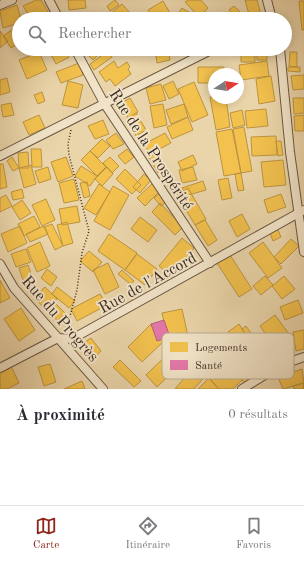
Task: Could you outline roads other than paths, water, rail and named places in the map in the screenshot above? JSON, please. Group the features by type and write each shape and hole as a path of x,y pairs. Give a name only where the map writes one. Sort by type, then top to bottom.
{"street":[{"path":"0,5 12,0"},
{"path":"48,0 55,12"},
{"path":"267,0 270,12"},
{"name":"Rue de la Prospérité","path":"79,56 104,103 210,263"},
{"path":"0,156 74,120 104,103 198,56"},
{"path":"281,56 290,152 302,211 304,252"},
{"name":"Rue de l'Accord","path":"0,368 58,338 72,339 76,337 302,211"},
{"name":"Rue du Progrès","path":"0,264 14,288 103,389"},
{"path":"294,361 304,358"},
{"path":"242,389 258,379"}]}
